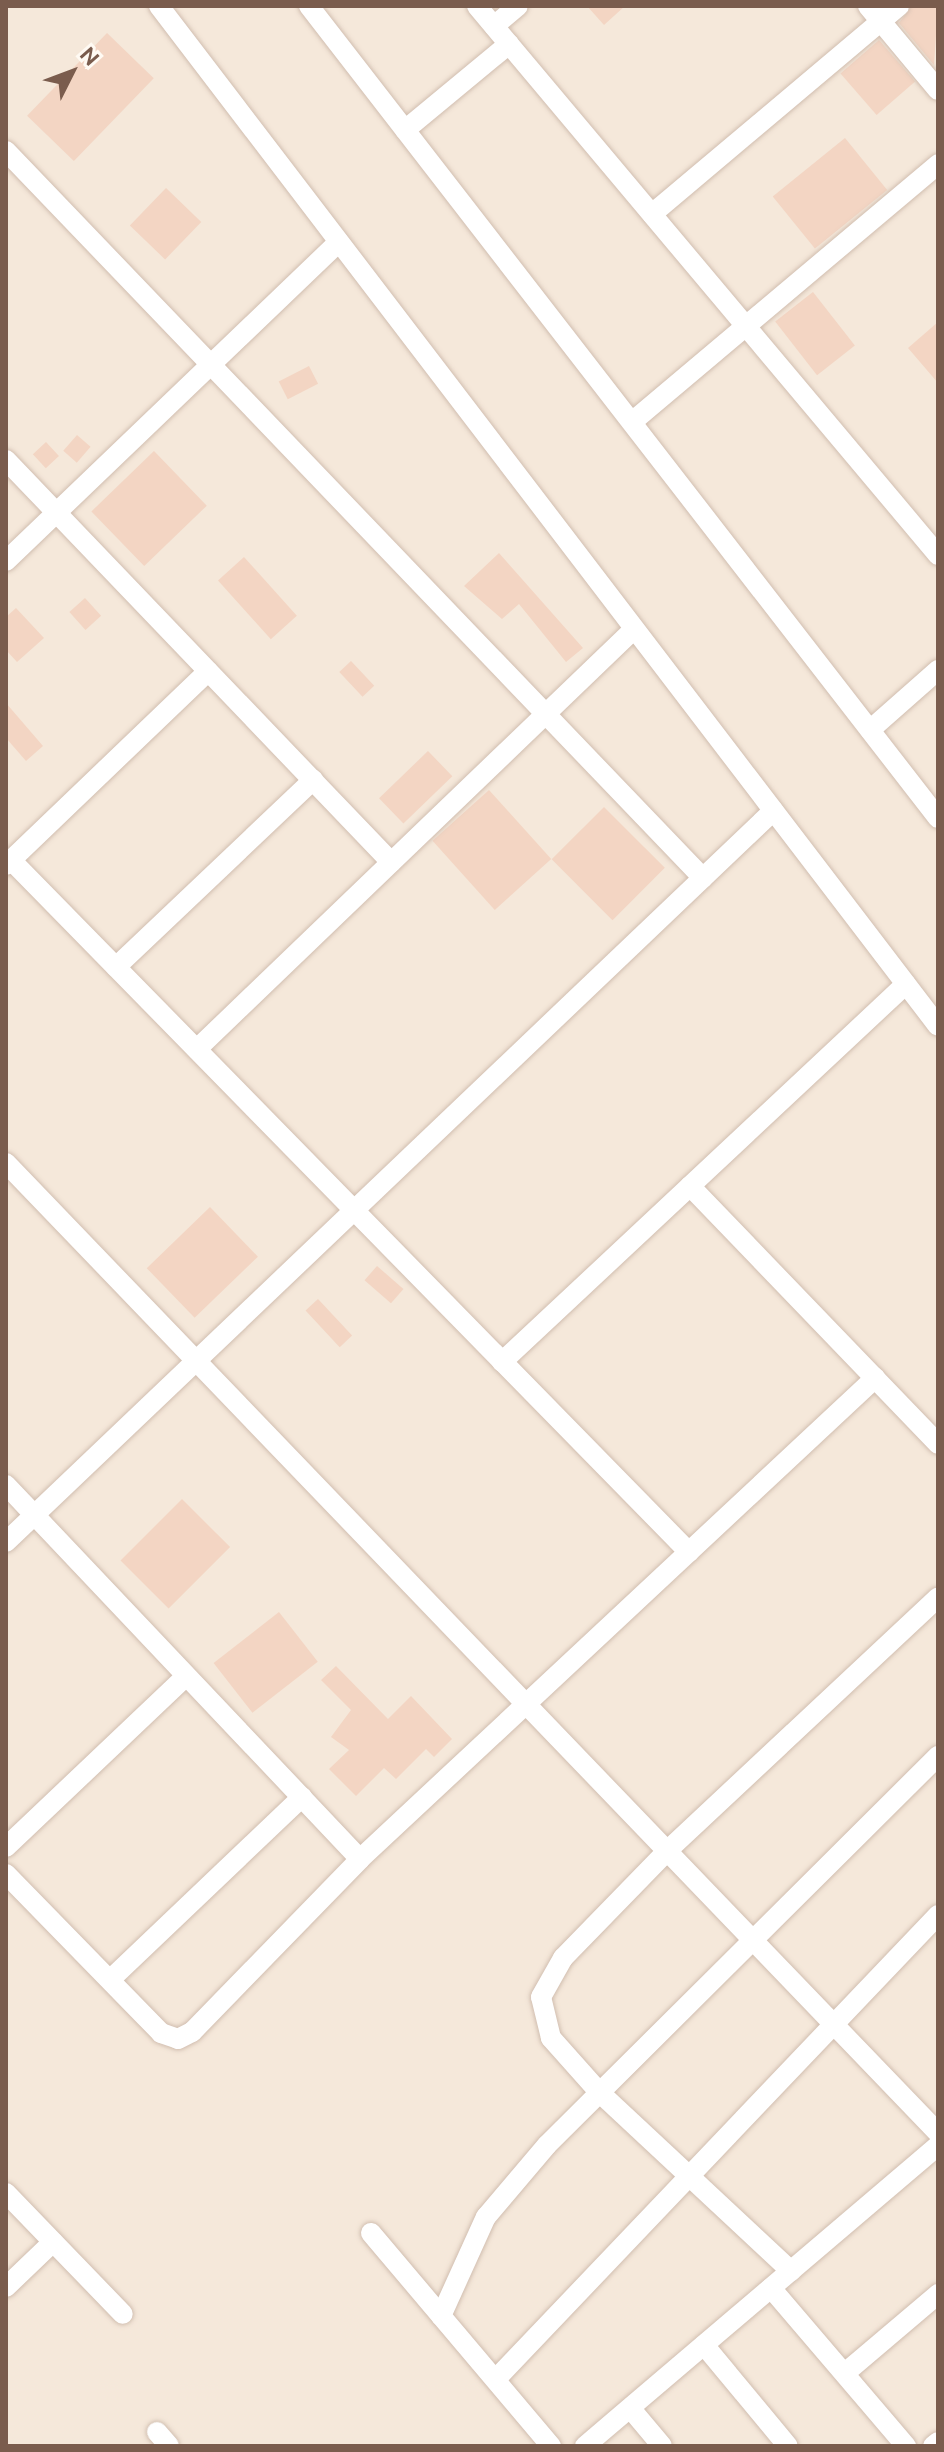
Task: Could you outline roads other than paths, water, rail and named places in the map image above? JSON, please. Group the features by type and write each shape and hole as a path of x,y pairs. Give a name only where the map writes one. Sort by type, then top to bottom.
{"street":[{"path":"159,6 938,1026"},
{"path":"309,6 938,818"},
{"path":"477,6 938,555"},
{"path":"494,26 518,6"},
{"path":"652,214 874,14 899,6"},
{"path":"874,14 938,90"},
{"path":"405,130 509,44"},
{"path":"6,151 703,878"},
{"path":"632,422 938,164"},
{"path":"6,561 339,242"},
{"path":"6,460 391,862"},
{"path":"197,1049 634,629"},
{"path":"870,730 938,670"},
{"path":"208,671 8,862 197,1049 689,1552"},
{"path":"116,967 313,780"},
{"path":"6,1542 773,811"},
{"path":"502,1362 906,984"},
{"path":"6,1163 938,2133"},
{"path":"690,1186 938,1444"},
{"path":"6,1874 113,1977 161,2033 178,2039 360,1859 875,1378"},
{"path":"6,1485 360,1859"},
{"path":"791,2271 600,2093 551,2038 541,2013 545,1982 667,1851 938,1597"},
{"path":"6,1847 186,1676"},
{"path":"441,2316 486,2217 600,2093 938,1756"},
{"path":"113,1977 302,1797"},
{"path":"496,2379 938,1915"},
{"path":"585,2446 938,2146"},
{"path":"6,2193 123,2314"},
{"path":"371,2233 551,2446"},
{"path":"6,2287 53,2242"},
{"path":"771,2288 906,2446"},
{"path":"845,2373 938,2294"},
{"path":"704,2345 788,2446"},
{"path":"631,2409 662,2446"},
{"path":"933,2446 938,2442"}]}
